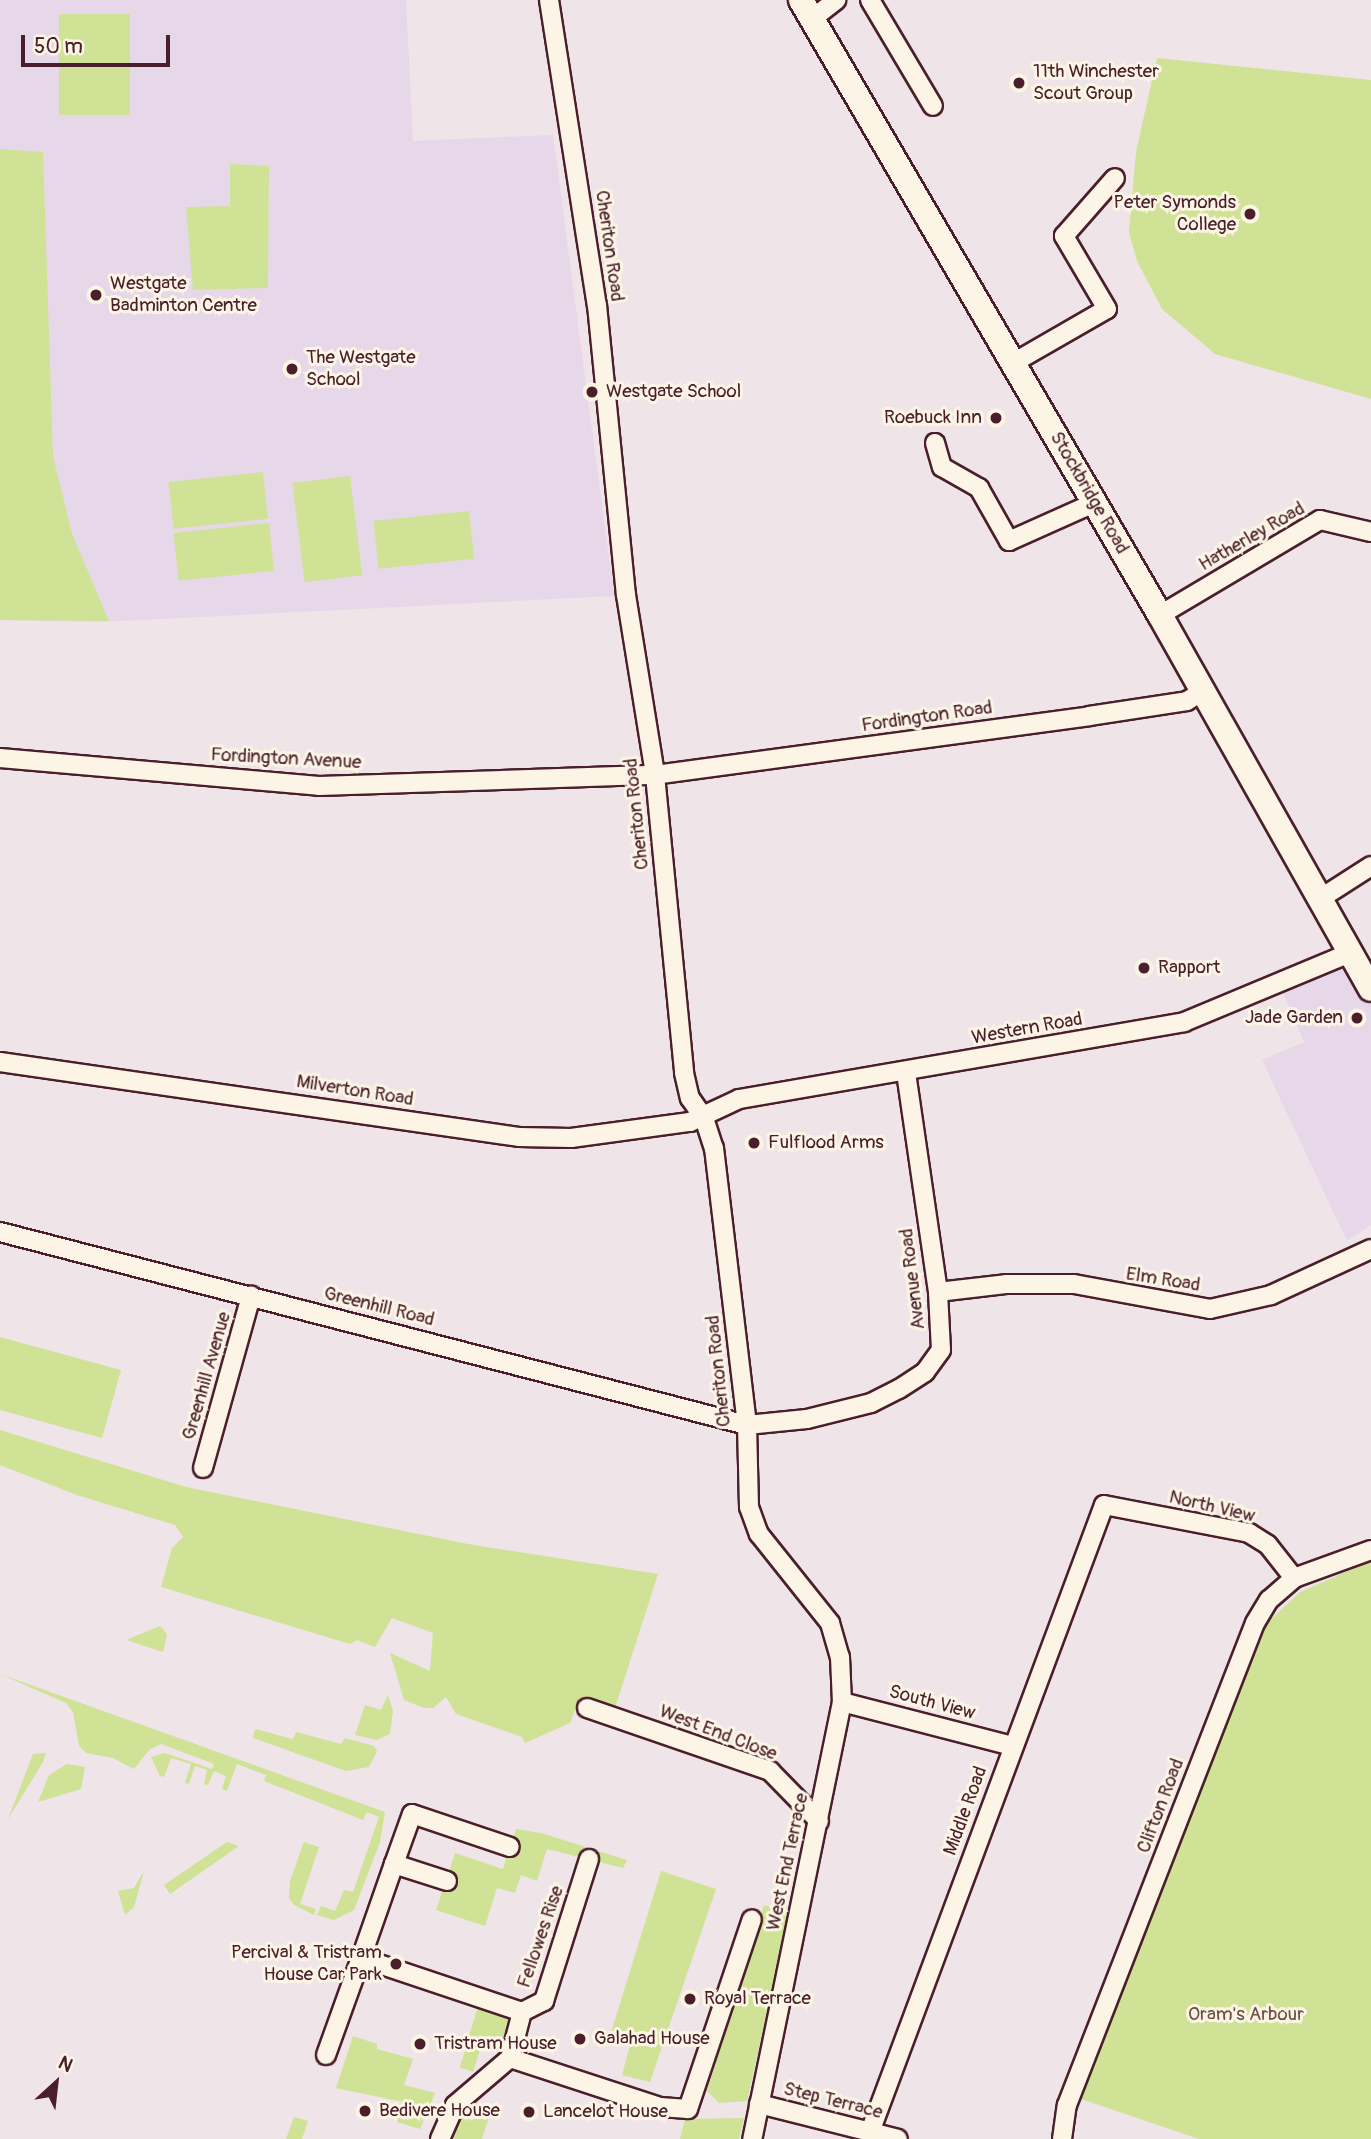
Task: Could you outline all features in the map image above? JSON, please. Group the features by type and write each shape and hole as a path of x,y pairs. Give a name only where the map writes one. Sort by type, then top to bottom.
{"main road":[{"name":"Stockbridge Road","path":"807,9 1160,615 1318,900 1371,989"}],"street":[{"name":"Cheriton Road","path":"549,0 597,305 626,595 655,775 684,1073 691,1098 704,1118 714,1149 747,1424 747,1488 759,1534 814,1598"},
{"path":"807,9 836,0"},
{"path":"870,0 933,106"},
{"path":"1013,363 1107,309 1064,236 1115,178"},
{"path":"935,443 942,467 979,488 1009,541 1094,503"},
{"name":"Hatherley Road","path":"1160,615 1320,520 1371,532"},
{"name":"Fordington Road","path":"655,775 1125,711 1187,701 1201,692"},
{"name":"Fordington Avenue","path":"0,758 319,786 655,775"},
{"path":"1318,900 1371,866"},
{"name":"Western Road","path":"704,1118 739,1099 1184,1022 1350,953"},
{"name":"Milverton Road","path":"0,1062 541,1139 704,1118"},
{"name":"Avenue Road","path":"747,1424 807,1419 871,1403 925,1372 941,1350 938,1292 906,1072"},
{"name":"Greenhill Road","path":"0,1232 747,1424"},
{"name":"Elm Road","path":"938,1292 1006,1284 1074,1284 1210,1309 1271,1295 1371,1249"},
{"name":"Greenhill Avenue","path":"203,1468 251,1296"},
{"name":"North View","path":"1104,1505 1249,1533 1268,1545 1294,1578"},
{"name":"Middle Road","path":"870,2132 1012,1746 1062,1627 1104,1505"},
{"name":"Clifton Road","path":"1062,2139 1067,2105 1255,1623 1269,1600 1294,1578 1371,1550"},
{"name":"West End Terrace","path":"752,2139 842,1702 840,1657 830,1623 814,1598"},
{"name":"South View","path":"842,1702 1012,1746"},
{"name":"West End Close","path":"587,1708 770,1771 819,1821"},
{"path":"326,2055 412,1814 510,1847"},
{"name":"Fellowes Rise","path":"510,2058 522,2012 544,2001 589,1859"},
{"path":"394,1864 447,1881"},
{"path":"440,2139 455,2105 510,2058 660,2106 688,2109 752,1919"},
{"path":"361,1958 522,2012"},
{"name":"Step Terrace","path":"759,2105 898,2139"}],"shaded area":[{"name":"The Westgate School","path":"0,0 406,0 413,141 553,135 614,596 101,622 0,620"},
{"path":"1342,960 1371,1002 1371,1225 1347,1241 1262,1060 1304,1042 1280,985"}],"green space":[{"path":"59,14 130,14 130,115 59,115"},
{"name":"Peter Symonds College","path":"1157,58 1371,80 1371,399 1215,354 1162,309 1137,261 1129,232 1136,152"},
{"path":"0,149 43,152 53,456 72,534 109,621 0,620"},
{"path":"230,164 269,166 268,288 193,290 186,207 230,206"},
{"path":"263,472 268,519 173,529 169,482"},
{"path":"350,476 362,575 305,582 292,483"},
{"path":"469,511 474,559 379,569 374,521"},
{"path":"269,523 274,571 179,581 174,533"},
{"path":"0,1337 121,1370 102,1438 0,1410"},
{"path":"0,1430 186,1487 468,1544 658,1574 615,1708 580,1698 570,1723 525,1743 522,1737 456,1714 446,1697 433,1708 424,1708 404,1700 390,1653 430,1671 433,1633 392,1618 375,1647 357,1640 350,1644 161,1587 172,1548 183,1537 175,1525 77,1495 0,1465"},
{"name":"Oram's Arbour","path":"1371,1561 1371,2139 1199,2139 1081,2099 1264,1626 1300,1592"},
{"path":"160,1626 167,1634 163,1652 126,1640"},
{"path":"0,1674 385,1812 380,1842 354,1910 334,1920 317,1915 321,1906 335,1911 344,1890 353,1892 379,1817 367,1812 363,1820 264,1781 266,1775 237,1764 227,1791 222,1789 226,1776 214,1771 208,1785 204,1784 207,1770 195,1766 189,1784 185,1783 191,1764 171,1758 164,1777 160,1776 151,1757 165,1753 212,1769 214,1764 161,1744 150,1749 134,1769 113,1758 86,1753 79,1746 73,1712 66,1703"},
{"path":"388,1695 393,1711 390,1734 377,1740 355,1735 365,1705 381,1710"},
{"path":"255,1729 293,1739 296,1732 341,1744 345,1738 374,1746 377,1751 369,1767 346,1771 253,1738"},
{"path":"46,1753 8,1819 33,1754"},
{"path":"67,1764 85,1767 81,1789 38,1802 49,1775"},
{"path":"516,1829 541,1833 627,1860 623,1868 547,1849 537,1881 521,1875 515,1893 497,1888 485,1926 436,1910 455,1853 503,1869"},
{"path":"227,1842 239,1846 170,1894 164,1885"},
{"path":"304,1842 319,1847 300,1904 316,1909 314,1915 294,1905 289,1898 290,1881"},
{"path":"144,1871 134,1907 125,1915 118,1891 134,1888"},
{"path":"661,1871 716,1889 650,2082 622,2075 631,2042 610,2036"},
{"path":"764,1905 789,1912 747,2101 719,2103 707,2091"},
{"path":"479,2003 512,2013 501,2046 469,2036"},
{"path":"353,2036 377,2044 377,2049 413,2059 404,2085 435,2093 420,2129 397,2122 403,2102 336,2088"},
{"path":"468,2041 481,2045 473,2072 460,2068"},
{"path":"469,2100 492,2108 482,2139 445,2139 457,2112"},
{"path":"294,2117 308,2121 302,2139 286,2139"},
{"path":"744,2118 739,2139 680,2139 685,2119"}],"place":[{"name":"11th Winchester Scout Group","path":"1019,83"},
{"name":"Peter Symonds College","path":"1250,214"},
{"name":"Westgate Badminton Centre","path":"96,295"},
{"name":"The Westgate School","path":"292,369"},
{"name":"Westgate School","path":"592,392"},
{"name":"Roebuck Inn","path":"996,418"},
{"name":"Rapport","path":"1144,968"},
{"name":"Jade Garden","path":"1357,1018"},
{"name":"Fulflood Arms","path":"754,1143"},
{"name":"Percival & Tristram House Car Park","path":"396,1964"},
{"name":"Royal Terrace","path":"690,1999"},
{"name":"Galahad House","path":"580,2039"},
{"name":"Tristram House","path":"420,2044"},
{"name":"Bedivere House","path":"365,2111"},
{"name":"Lancelot House","path":"529,2112"}]}
